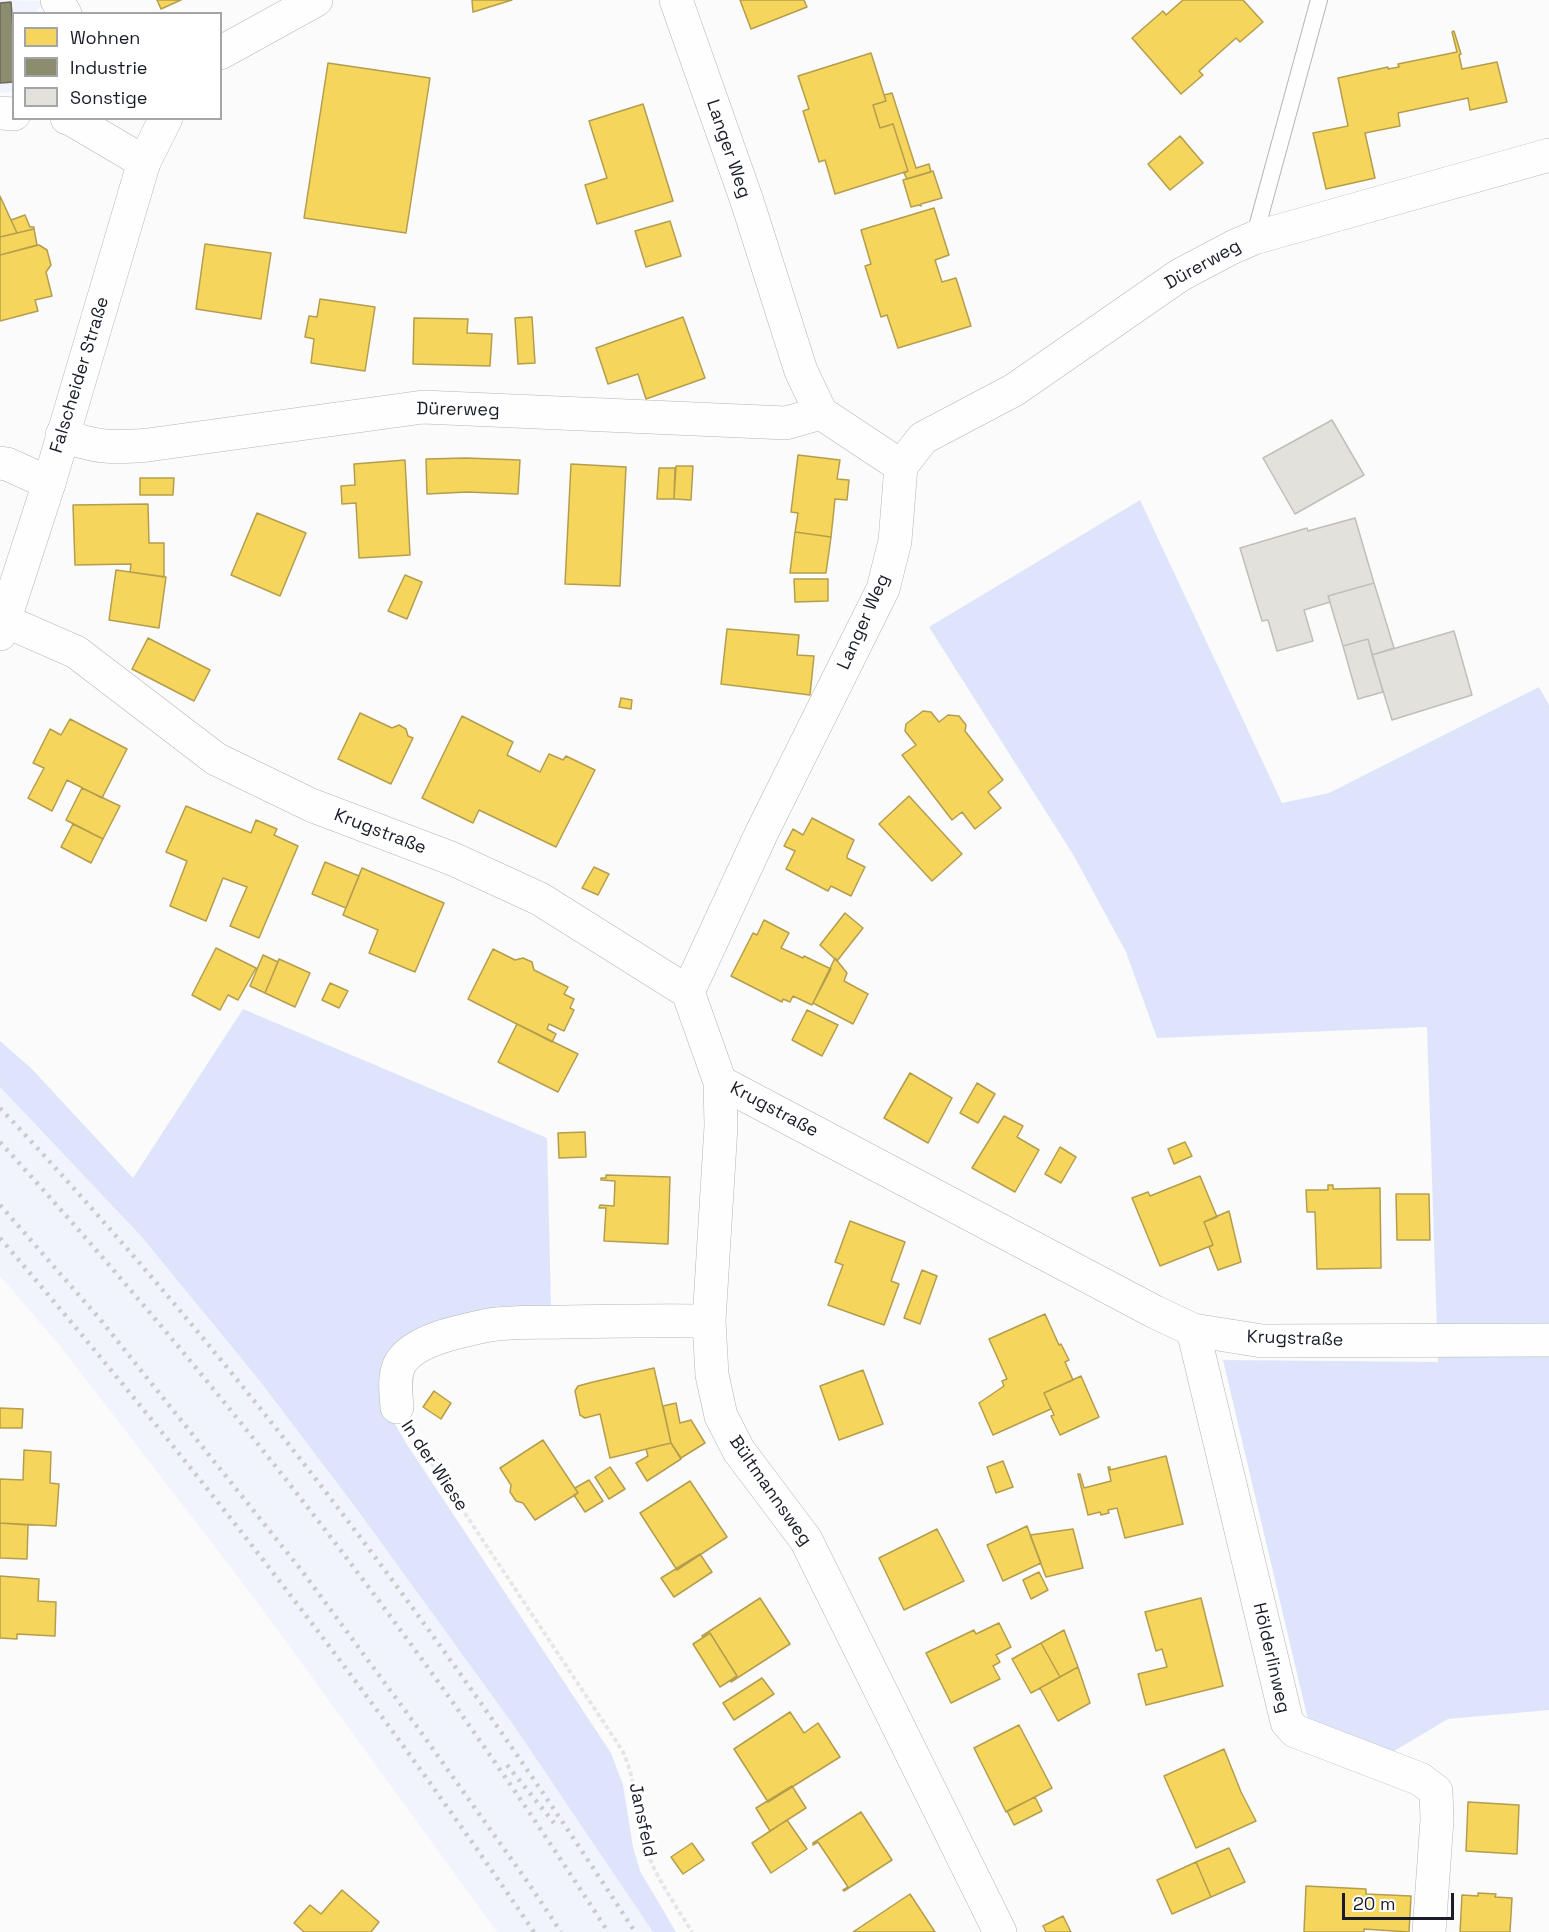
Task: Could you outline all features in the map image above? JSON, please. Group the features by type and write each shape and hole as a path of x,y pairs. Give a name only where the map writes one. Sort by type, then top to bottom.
{"street":[{"path":"222,52 316,0"},
{"name":"Langer Weg","path":"676,0 747,201 801,371 820,413"},
{"path":"72,120 144,162"},
{"name":"Falscheider Straße","path":"2,627 49,483 144,162 165,120"},
{"name":"Dürerweg","path":"902,466 923,438 1014,390 1180,275 1233,247 1254,238 1549,155"},
{"name":"Dürerweg","path":"62,435 84,444 113,447 148,446 423,407 786,423 820,413"},
{"path":"820,413 902,466"},
{"path":"0,463 49,483"},
{"name":"Langer Weg","path":"688,992 762,832 883,589 895,540 902,466"},
{"name":"Krugstraße","path":"2,627 76,652 216,759 311,805 453,860 540,899 688,992 720,1082 1145,1307 1193,1330 1262,1341 1549,1340"},
{"name":"Bültmannsweg","path":"720,1082 721,1126 709,1322 712,1375 721,1416 740,1451 806,1540 1000,1932"},
{"name":"In der Wiese","path":"397,1407 395,1384 401,1362 418,1347 444,1335 485,1326 518,1323 648,1320 709,1322"},
{"name":"Hölderlinweg","path":"1193,1330 1287,1722 1295,1731 1420,1779 1436,1791 1437,1820 1429,1932"}],"lane":[{"path":"1254,238 1319,0"}],"path":[{"name":"In der Wiese","path":"397,1407 404,1424 622,1750 631,1769"},
{"name":"Jansfeld","path":"631,1769 644,1843 652,1865 692,1932"}],"shaded area":[{"path":"0,0 44,1 36,12 12,12 12,92 0,93"},
{"path":"1140,500 1282,803 1329,793 1539,687 1549,705 1549,1710 1448,1719 1389,1754 1308,1720 1223,1360 1438,1362 1427,1027 1157,1038 1126,952 1074,856 929,627"},
{"path":"243,1009 547,1138 551,1307 434,1325 386,1409 406,1443 611,1753 623,1785 633,1847 640,1871 676,1932 653,1932 514,1726 359,1512 259,1380 141,1236 0,1087 0,1041 31,1068 133,1178"},
{"path":"0,1087 141,1236 259,1380 359,1512 514,1726 653,1932 497,1932 258,1603 61,1347 0,1276"}],"building: Wohnen":[{"path":"157,0 181,0 161,9"},
{"path":"472,0 512,0 473,12"},
{"path":"740,0 804,0 807,7 751,29"},
{"path":"1183,0 1243,0 1263,22 1240,42 1236,38 1199,71 1203,75 1181,94 1132,38 1163,11 1166,15"},
{"path":"1454,31 1461,54 1459,55 1462,69 1497,62 1507,102 1470,110 1468,98 1398,113 1400,126 1365,133 1375,178 1326,189 1313,133 1348,126 1338,78 1388,67 1388,69 1399,67 1398,64 1457,52 1452,32"},
{"path":"871,53 886,101 873,105 880,128 893,124 908,171 835,194 825,160 819,162 803,111 809,109 798,76"},
{"path":"328,63 430,78 406,233 304,218"},
{"path":"892,93 916,168 929,164 931,172 907,179 904,173 908,171 893,124 880,128 873,105 886,101 884,95"},
{"path":"643,104 673,201 597,224 585,185 607,178 589,121"},
{"path":"1180,136 1203,163 1170,190 1148,164"},
{"path":"933,171 942,198 921,204 921,206 911,207 903,180"},
{"path":"0,196 17,233 0,237"},
{"path":"934,208 949,255 935,260 942,282 956,278 971,326 898,348 887,315 881,317 865,266 871,264 861,230"},
{"path":"25,215 30,227 34,229 17,233 11,220"},
{"path":"670,221 681,256 646,267 635,231"},
{"path":"34,229 37,245 0,255 0,237"},
{"path":"205,244 271,253 261,319 196,309"},
{"path":"39,245 47,250 51,265 46,272 52,296 35,300 38,311 0,321 0,255"},
{"path":"320,299 375,307 365,371 311,363 314,339 305,337 309,316 317,317"},
{"path":"532,317 535,363 518,364 515,318"},
{"path":"683,317 705,378 646,399 638,374 608,384 596,348"},
{"path":"414,318 468,319 467,333 492,334 490,366 413,364"},
{"path":"798,455 840,460 837,479 849,480 847,500 835,499 831,537 795,532 798,513 791,512"},
{"path":"426,459 520,460 518,494 467,492 427,494"},
{"path":"405,460 410,555 359,558 356,503 342,504 341,486 355,485 354,464"},
{"path":"571,464 626,467 620,586 565,584"},
{"path":"676,466 693,466 691,500 674,499"},
{"path":"659,468 675,468 674,499 657,499"},
{"path":"140,478 174,478 173,495 140,495"},
{"path":"148,504 149,543 164,543 164,577 130,572 131,564 75,565 73,505"},
{"path":"257,513 306,533 280,596 231,575"},
{"path":"795,532 831,537 826,573 790,573"},
{"path":"116,570 166,577 159,628 109,620"},
{"path":"405,575 422,582 407,619 388,611"},
{"path":"794,579 828,579 828,601 795,602"},
{"path":"727,629 799,635 797,655 814,656 810,695 721,684"},
{"path":"148,638 210,670 194,701 132,669"},
{"path":"621,698 632,700 631,709 619,707"},
{"path":"923,711 931,712 939,722 948,715 959,716 966,725 965,731 1003,780 988,792 1001,808 975,829 962,812 952,820 902,755 916,745 905,731 906,724"},
{"path":"360,713 392,728 399,725 406,729 408,736 413,738 391,784 338,759"},
{"path":"462,716 513,742 507,755 540,772 549,754 563,760 566,756 595,770 556,847 479,810 473,823 422,798"},
{"path":"70,719 127,749 102,798 67,780 52,811 28,798 44,768 33,763 50,729 61,735"},
{"path":"82,788 120,806 103,839 66,820"},
{"path":"909,796 962,854 932,881 879,824"},
{"path":"186,806 251,833 256,820 277,829 274,835 298,846 259,938 230,926 247,887 223,878 206,921 170,906 187,861 166,852"},
{"path":"812,818 854,840 847,858 865,867 851,896 831,886 828,891 786,869 795,851 784,846 793,829 803,835"},
{"path":"73,824 103,839 91,863 61,847"},
{"path":"325,862 359,876 346,908 312,894"},
{"path":"594,867 609,874 598,895 582,888"},
{"path":"362,868 444,903 415,972 369,953 378,930 343,915"},
{"path":"845,913 863,928 837,961 820,945"},
{"path":"764,920 789,933 781,948 831,969 812,1005 793,996 790,1002 783,999 782,1002 731,976 753,933 757,935"},
{"path":"216,948 256,968 238,1000 228,995 220,1010 192,995"},
{"path":"493,949 515,960 523,958 532,962 534,970 568,987 564,994 574,999 570,1008 574,1010 564,1031 549,1024 547,1029 556,1034 552,1042 468,999"},
{"path":"263,955 278,962 265,993 250,986"},
{"path":"835,958 847,973 844,981 868,994 853,1024 813,1003"},
{"path":"279,959 310,973 295,1007 265,993"},
{"path":"330,983 348,991 339,1008 322,1000"},
{"path":"807,1010 838,1025 822,1056 792,1040"},
{"path":"517,1024 578,1054 558,1092 498,1062"},
{"path":"910,1073 952,1098 928,1143 884,1118"},
{"path":"977,1083 995,1094 978,1123 960,1113"},
{"path":"1004,1116 1023,1126 1017,1137 1039,1150 1015,1192 972,1168"},
{"path":"585,1132 586,1157 559,1158 558,1133"},
{"path":"1185,1142 1192,1156 1174,1164 1168,1149"},
{"path":"1060,1147 1076,1157 1061,1183 1045,1174"},
{"path":"606,1175 670,1177 668,1244 604,1241 606,1208 599,1208 600,1205 614,1206 615,1181 601,1180 601,1178 606,1178"},
{"path":"1200,1176 1217,1217 1204,1222 1213,1245 1160,1266 1132,1198 1148,1192 1150,1196"},
{"path":"1328,1185 1333,1185 1333,1189 1380,1188 1381,1268 1317,1269 1315,1212 1307,1212 1306,1190 1328,1190"},
{"path":"1396,1194 1429,1194 1430,1240 1397,1240"},
{"path":"1229,1211 1241,1262 1218,1270 1209,1247 1213,1245 1204,1222"},
{"path":"850,1221 905,1242 891,1281 899,1284 884,1325 828,1305 843,1265 835,1262"},
{"path":"922,1270 937,1276 920,1324 904,1318"},
{"path":"1045,1314 1059,1345 1061,1344 1069,1360 1065,1362 1073,1380 1044,1393 1051,1409 993,1435 979,1403 1004,1386 1002,1381 1007,1379 989,1339"},
{"path":"654,1368 671,1443 610,1458 600,1414 585,1418 580,1415 575,1391 578,1386"},
{"path":"863,1370 883,1424 839,1440 820,1386"},
{"path":"1081,1376 1099,1417 1060,1435 1044,1393"},
{"path":"434,1391 451,1403 441,1419 423,1407"},
{"path":"676,1403 680,1423 691,1420 705,1443 681,1458 671,1443 663,1406"},
{"path":"0,1408 23,1409 22,1428 0,1428"},
{"path":"543,1440 578,1493 535,1520 523,1503 516,1501 510,1492 511,1485 500,1468"},
{"path":"671,1443 681,1459 647,1481 636,1463 648,1456 646,1449"},
{"path":"24,1450 51,1452 50,1483 59,1484 56,1526 0,1523 0,1479 23,1480"},
{"path":"1166,1456 1183,1524 1125,1538 1117,1508 1101,1515 1100,1512 1088,1515 1078,1474 1080,1474 1084,1488 1111,1481 1108,1467 1110,1470"},
{"path":"1003,1461 1013,1487 996,1493 987,1467"},
{"path":"610,1467 625,1489 609,1499 595,1477"},
{"path":"589,1480 603,1501 585,1512 574,1495 578,1493 575,1488"},
{"path":"690,1481 727,1537 677,1570 640,1513"},
{"path":"0,1523 28,1525 27,1559 0,1558"},
{"path":"1027,1526 1041,1563 1003,1581 987,1545"},
{"path":"937,1529 964,1581 904,1610 879,1558"},
{"path":"1073,1529 1083,1568 1046,1577 1030,1535"},
{"path":"700,1554 712,1572 674,1597 661,1578"},
{"path":"1039,1572 1048,1590 1031,1599 1023,1580"},
{"path":"0,1576 39,1579 38,1601 56,1602 55,1636 17,1634 17,1639 0,1638"},
{"path":"760,1598 790,1644 731,1682 737,1676 710,1633 703,1638 702,1636"},
{"path":"1201,1598 1223,1686 1146,1705 1138,1674 1167,1667 1162,1649 1156,1651 1145,1612"},
{"path":"999,1623 1011,1647 996,1655 1000,1662 993,1666 1000,1679 951,1703 926,1653 974,1630 976,1634"},
{"path":"1064,1630 1078,1667 1060,1677 1041,1643"},
{"path":"710,1633 737,1676 720,1687 693,1644"},
{"path":"1041,1643 1060,1677 1031,1693 1012,1659"},
{"path":"1078,1667 1090,1703 1058,1721 1040,1688"},
{"path":"762,1678 774,1694 734,1720 723,1703"},
{"path":"790,1712 804,1733 818,1723 840,1757 768,1802 734,1749"},
{"path":"1019,1725 1052,1788 1006,1812 974,1748"},
{"path":"1224,1749 1241,1792 1256,1821 1196,1848 1164,1776"},
{"path":"792,1786 806,1808 770,1831 756,1808"},
{"path":"1035,1797 1042,1811 1014,1825 1007,1811"},
{"path":"1468,1802 1519,1805 1517,1854 1466,1851"},
{"path":"861,1812 892,1860 844,1891 848,1887 818,1842 813,1845 813,1843"},
{"path":"787,1820 807,1849 771,1873 752,1843"},
{"path":"692,1843 704,1860 683,1874 671,1857"},
{"path":"1229,1848 1245,1882 1211,1897 1196,1862"},
{"path":"1196,1862 1211,1897 1172,1914 1157,1880"},
{"path":"1306,1886 1366,1889 1366,1894 1411,1896 1409,1932 1364,1929 1364,1932 1304,1932"},
{"path":"342,1890 379,1922 371,1932 304,1932 294,1923 310,1905 321,1914"},
{"path":"1478,1893 1512,1898 1510,1932 1460,1932 1462,1895 1478,1896"},
{"path":"910,1894 935,1932 853,1932"},
{"path":"1063,1916 1071,1932 1046,1932 1043,1926"}],"building: Industrie":[{"path":"11,2 12,82 0,83 0,3"}],"building: Sonstige":[{"path":"1332,420 1364,475 1295,514 1263,458"},
{"path":"1355,518 1374,583 1328,596 1330,602 1304,610 1313,641 1277,651 1268,620 1262,621 1240,548 1307,528 1308,531"},
{"path":"1374,583 1394,648 1372,655 1368,639 1343,646 1328,596"},
{"path":"1454,631 1472,695 1392,720 1372,655"},
{"path":"1368,639 1383,692 1358,699 1343,646"}],"railway":[{"path":"0,1108 88,1204 173,1303 256,1403 336,1506 490,1716 564,1823 635,1932"},
{"path":"0,1142 164,1330 320,1524 396,1623 469,1725 608,1932"},
{"path":"0,1205 99,1318 302,1571 418,1728 561,1932"},
{"path":"0,1238 141,1406 277,1578 408,1753 534,1932"},
{"path":"507,1765 554,1823"}]}
